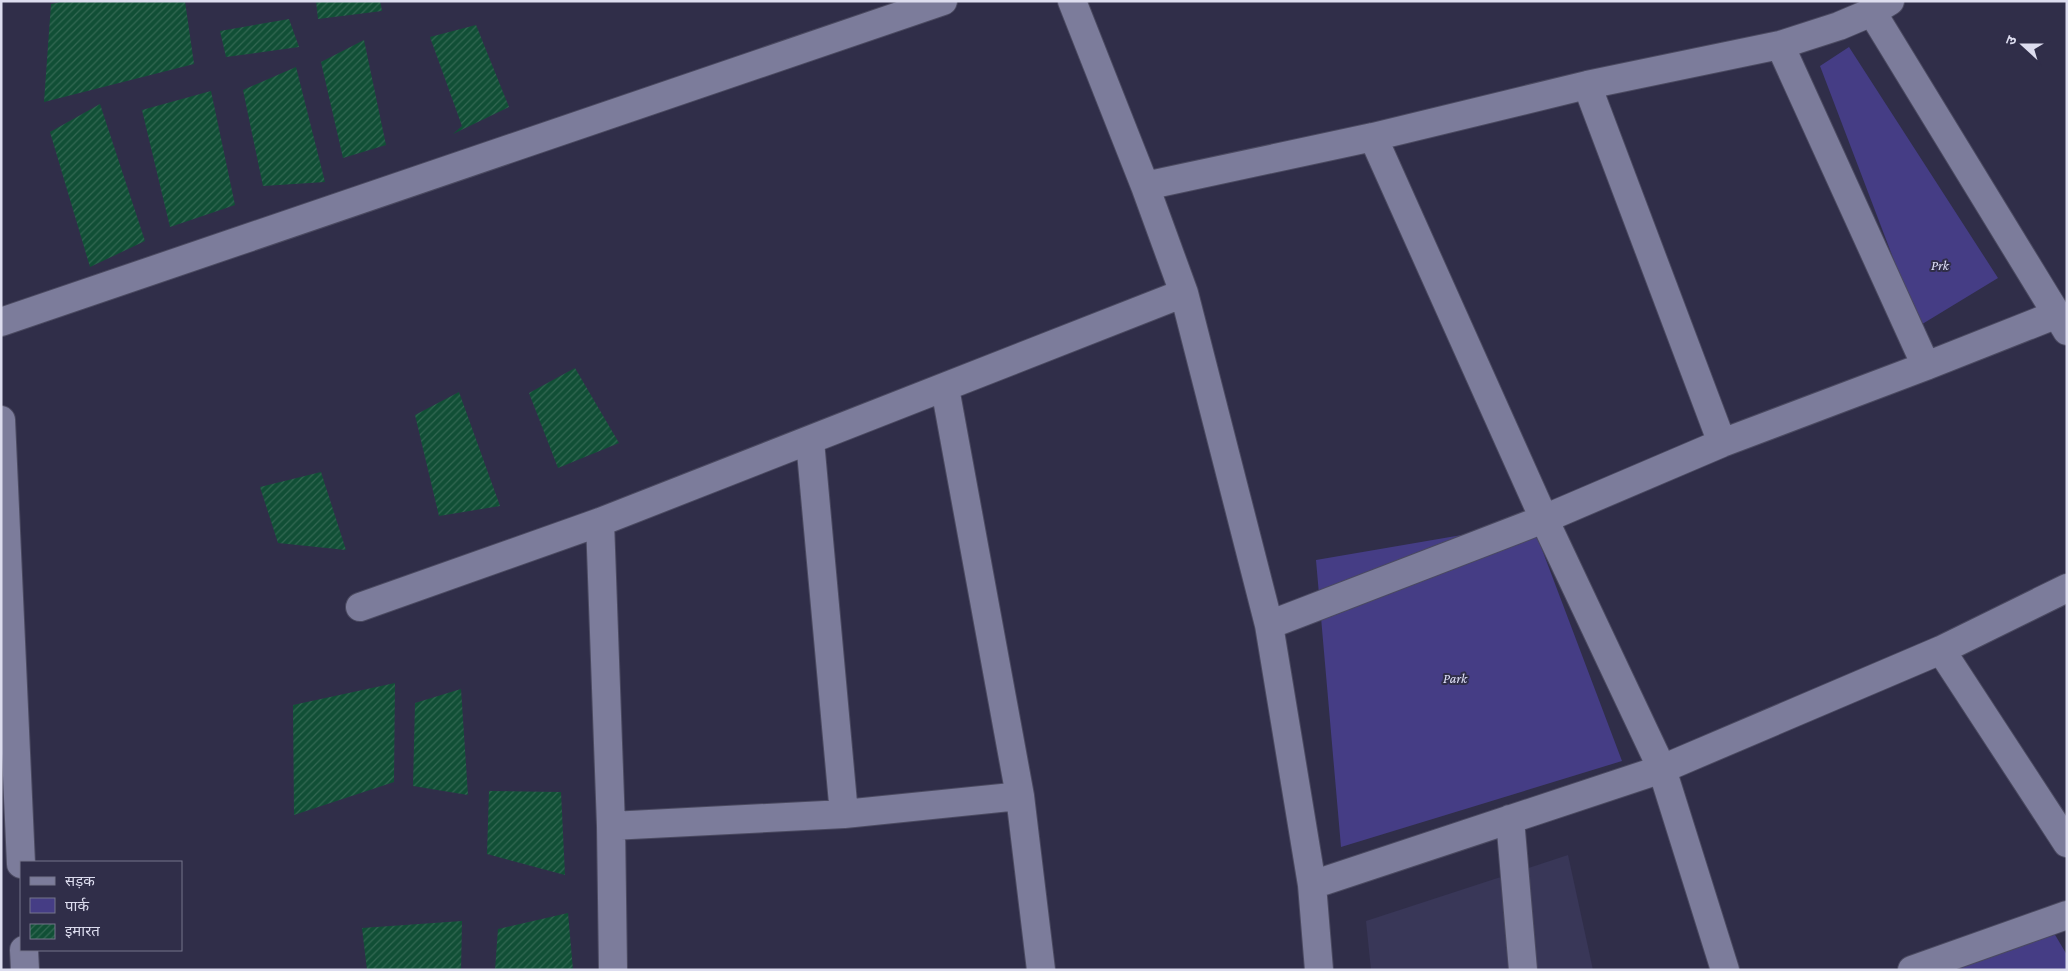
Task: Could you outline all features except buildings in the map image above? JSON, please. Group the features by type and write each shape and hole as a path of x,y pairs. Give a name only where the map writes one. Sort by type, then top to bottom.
{"street":[{"path":"1,322 943,1"},
{"path":"1072,1 1145,186 1184,293 1269,625 1312,886 1319,970"},
{"path":"1145,186 1373,137 1587,86 1780,46 1839,26 1881,7 2061,323 1926,366 1722,443 1544,519 1269,625"},
{"path":"1780,46 1926,366"},
{"path":"1587,86 1722,443"},
{"path":"1373,137 1544,519 1662,769 1725,970"},
{"path":"360,607 600,522 1184,293"},
{"path":"944,388 1020,796 1041,970"},
{"path":"1,420 21,861"},
{"path":"810,440 844,814"},
{"path":"600,522 611,826 613,970"},
{"path":"1312,886 1662,769 1941,650 2067,588"},
{"path":"1941,650 2067,843"},
{"path":"611,826 844,814 1020,796"},
{"path":"1510,819 1524,970"},
{"path":"1912,970 2067,915"},
{"path":"24,951 25,970"}],"shaded area":[{"path":"1568,855 1593,970 1371,970 1366,921"}],"green space":[{"name":"Prk","path":"1849,47 1998,278 1919,326 1820,66"},
{"name":"Park","path":"1532,523 1622,761 1341,847 1316,560"},
{"path":"2051,928 2067,955 2067,970 1929,970"}]}
